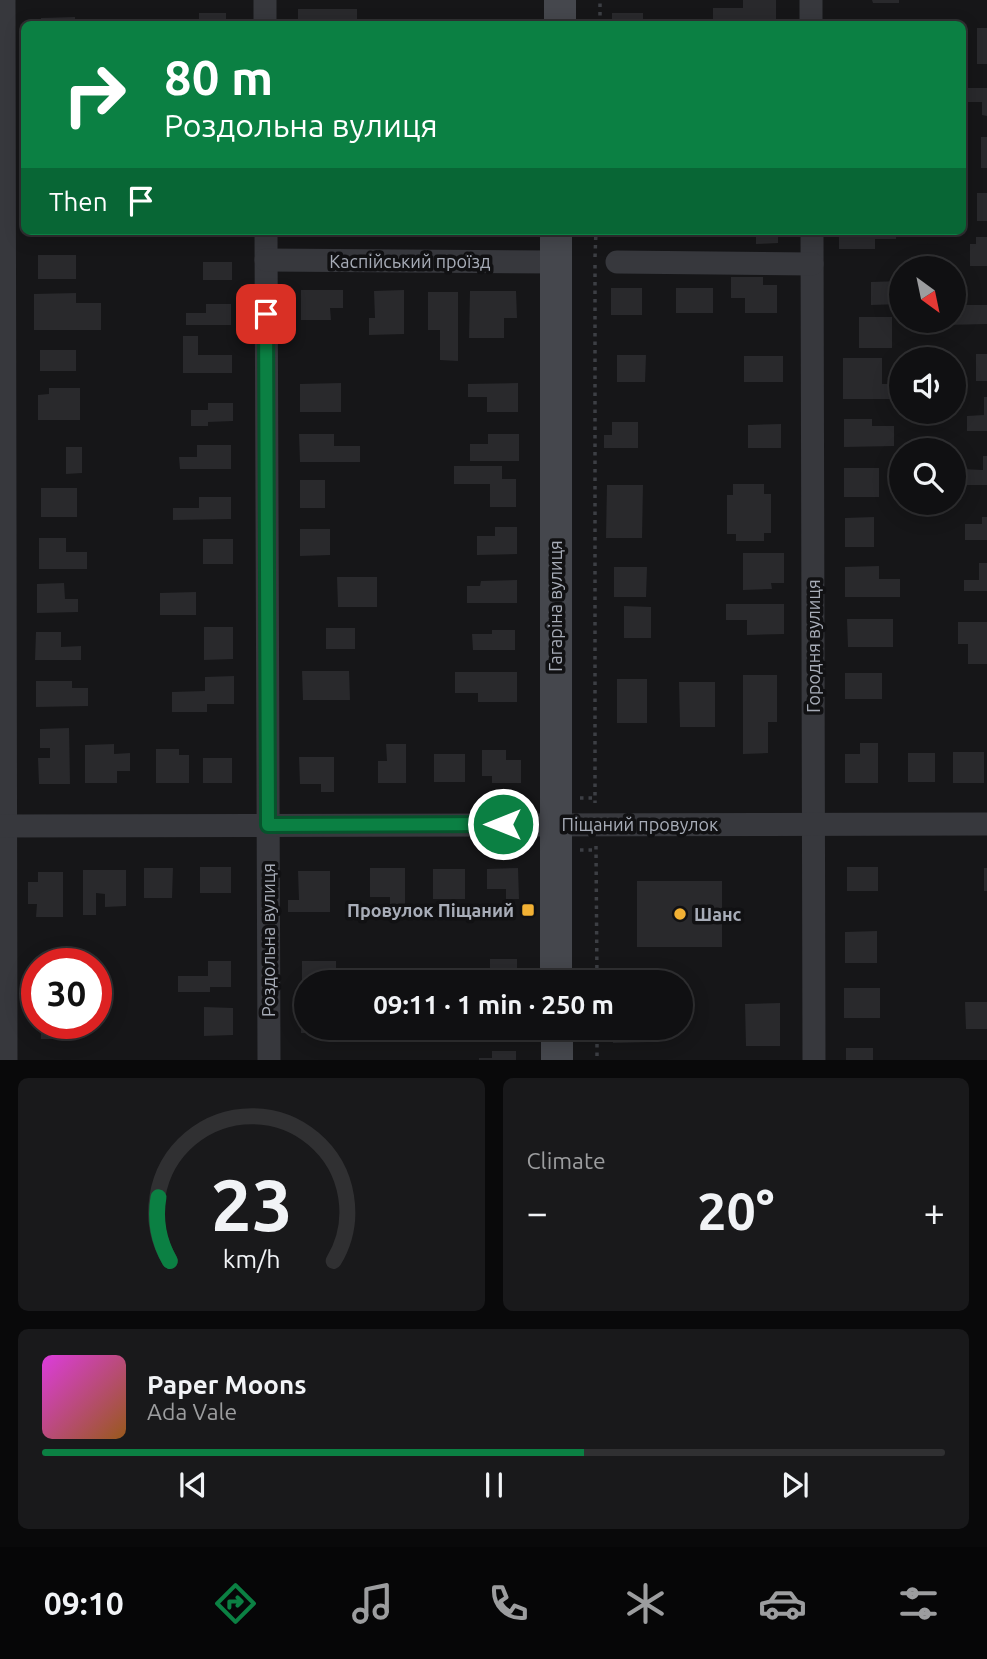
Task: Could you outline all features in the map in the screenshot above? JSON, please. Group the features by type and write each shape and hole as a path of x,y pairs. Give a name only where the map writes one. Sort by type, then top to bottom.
{"street":[{"path":"4,0 3,826 6,1060"},
{"path":"265,0 265,21"},
{"path":"560,0 560,21"},
{"path":"811,0 811,21"},
{"name":"Роздольна вулиця","path":"266,235 269,1060"},
{"name":"Гагаріна вулиця","path":"555,235 556,970"},
{"name":"Городня вулиця","path":"812,235 814,1060"},
{"name":"Каспійський проїзд","path":"266,260 555,262"},
{"path":"617,262 812,264"},
{"name":"Піщаний провулок","path":"3,826 987,824"},
{"path":"557,1040 557,1060"}],"path":[{"path":"600,0 600,21"},
{"path":"596,235 597,970"},
{"path":"597,1040 597,1060"}],"building":[{"path":"743,0 776,0 776,21 713,21 713,8 743,8"},
{"path":"872,0 899,0 899,3 873,3"},
{"path":"298,9 357,9 357,21 298,21"},
{"path":"199,13 226,13 226,21 199,21"},
{"path":"612,13 643,13 643,21 612,21"},
{"path":"75,17 75,21 41,21 41,18"},
{"path":"977,28 987,28 987,64 977,64"},
{"path":"966,88 987,88 987,116 982,115 982,102 966,102"},
{"path":"981,137 987,137 987,168 981,168"},
{"path":"977,193 987,193 987,221 977,221"},
{"path":"756,235 778,235 778,243 756,244"},
{"path":"839,235 896,235 896,239 875,239 875,249 839,249"},
{"path":"976,237 987,237 987,266 970,266 970,244 976,244"},
{"path":"38,255 76,255 76,279 38,279"},
{"path":"203,262 232,262 232,280 203,280"},
{"path":"731,277 763,277 763,285 777,285 777,313 745,313 745,298 731,298"},
{"path":"889,281 889,304 871,305 871,282"},
{"path":"611,288 642,288 642,315 611,315"},
{"path":"676,288 713,288 713,313 676,313"},
{"path":"301,290 343,290 343,308 330,308 331,320 301,320"},
{"path":"404,290 404,334 369,335 369,318 375,318 374,291"},
{"path":"470,291 516,291 517,318 504,318 504,338 469,338"},
{"path":"428,292 458,292 458,361 440,360 440,330 428,330"},
{"path":"76,293 76,303 101,303 101,330 34,330 34,294"},
{"path":"206,304 231,304 231,325 186,325 186,313 206,313"},
{"path":"966,305 987,305 987,324 966,324"},
{"path":"859,317 889,317 892,347 859,348"},
{"path":"183,336 198,336 198,355 232,355 232,373 183,373"},
{"path":"40,350 76,350 76,371 40,371"},
{"path":"976,354 987,354 987,381 976,381"},
{"path":"617,355 646,355 645,382 617,382"},
{"path":"744,356 783,356 783,382 744,382"},
{"path":"843,358 882,358 882,384 889,384 889,399 843,399"},
{"path":"341,383 341,412 300,412 300,384"},
{"path":"518,383 518,412 487,412 487,397 468,397 468,384"},
{"path":"49,388 80,388 80,420 38,420 38,395 49,394"},
{"path":"984,397 987,397 987,431 967,431 967,416 984,415"},
{"path":"208,403 233,403 233,421 191,426 191,410 208,410"},
{"path":"844,419 872,419 872,426 894,426 894,438 889,438 889,446 844,447"},
{"path":"612,422 638,422 638,448 604,448 604,435 612,435"},
{"path":"781,424 781,448 748,448 748,425"},
{"path":"299,434 334,434 334,446 360,446 360,462 300,462"},
{"path":"488,434 519,434 519,461 470,461 470,444 488,444"},
{"path":"197,445 231,445 231,469 180,469 179,457 197,457"},
{"path":"66,447 82,447 82,473 66,474"},
{"path":"983,456 987,456 987,485 966,485 966,469 983,470"},
{"path":"454,466 502,466 502,479 516,479 516,507 490,507 490,484 454,484"},
{"path":"844,468 879,468 879,497 844,497"},
{"path":"300,480 325,480 325,508 300,508"},
{"path":"733,484 764,484 764,494 771,494 771,533 764,533 764,541 736,541 736,534 727,534 727,495 733,495"},
{"path":"607,485 643,485 642,538 606,538"},
{"path":"41,488 77,488 77,517 41,517"},
{"path":"199,497 231,497 231,519 173,520 173,508 199,508"},
{"path":"874,517 874,547 845,547 845,518"},
{"path":"982,517 987,517 987,540 965,540 965,524 982,524"},
{"path":"495,527 517,527 517,554 477,555 477,536 495,536"},
{"path":"300,529 330,529 330,555 300,556"},
{"path":"39,538 66,538 66,552 87,552 87,569 39,569"},
{"path":"203,539 233,539 233,564 203,564"},
{"path":"743,553 784,553 784,583 771,583 772,589 743,590"},
{"path":"979,563 987,563 987,591 964,591 964,580 979,580"},
{"path":"879,566 879,579 900,579 900,597 845,597 845,567"},
{"path":"614,567 647,567 646,597 614,597"},
{"path":"337,577 377,577 377,607 338,607"},
{"path":"517,580 517,603 467,603 467,586 480,586 481,581"},
{"path":"64,583 65,599 78,599 78,612 37,613 37,584"},
{"path":"196,592 196,615 160,615 160,593"},
{"path":"726,604 784,604 784,634 747,635 747,620 726,620"},
{"path":"624,606 651,607 651,638 624,638"},
{"path":"847,619 893,619 893,647 848,647"},
{"path":"958,622 987,622 987,664 968,664 968,644 958,644"},
{"path":"204,627 233,627 233,659 204,660"},
{"path":"326,628 355,628 355,649 326,649"},
{"path":"492,630 515,630 515,650 473,650 472,634 492,634"},
{"path":"36,632 61,632 61,647 81,646 81,660 35,660"},
{"path":"302,671 349,671 350,700 303,700"},
{"path":"455,672 517,672 517,702 478,702 478,693 455,693"},
{"path":"845,673 882,673 882,699 845,699"},
{"path":"743,675 777,675 777,722 768,722 768,753 743,754"},
{"path":"234,676 234,704 207,704 207,712 172,712 172,692 205,691 205,677"},
{"path":"617,679 647,679 647,723 617,723"},
{"path":"36,681 72,681 72,688 88,688 88,706 36,707"},
{"path":"679,682 715,682 715,727 680,727"},
{"path":"69,728 70,784 39,784 38,758 50,758 50,748 40,748 40,729"},
{"path":"860,743 878,743 878,783 845,783 845,754 860,754"},
{"path":"114,744 114,754 130,753 130,771 117,771 117,783 85,783 85,745"},
{"path":"386,744 406,744 406,783 378,783 378,761 387,761"},
{"path":"156,749 179,749 179,755 189,755 189,783 156,783"},
{"path":"482,750 506,750 506,760 521,760 521,783 492,783 492,776 482,776"},
{"path":"953,752 984,752 984,783 953,783"},
{"path":"908,753 935,753 935,782 908,782"},
{"path":"434,754 465,754 465,782 434,782"},
{"path":"299,757 334,757 334,792 321,792 321,784 300,784"},
{"path":"203,758 232,758 232,783 203,783"},
{"path":"200,867 231,867 231,893 200,893"},
{"path":"847,867 878,867 878,891 847,891"},
{"path":"144,868 173,868 172,898 144,898"},
{"path":"370,868 405,868 405,913 390,913 390,897 370,897"},
{"path":"518,868 519,899 506,899 506,889 487,889 487,869"},
{"path":"984,868 987,868 987,891 984,891"},
{"path":"433,869 465,869 465,899 433,899"},
{"path":"83,870 126,870 126,906 105,907 105,894 96,893 96,915 83,915"},
{"path":"298,871 330,871 330,912 288,912 288,900 299,900"},
{"path":"38,872 63,872 63,917 36,917 37,904 28,904 28,882 38,882"},
{"path":"637,881 722,881 722,947 637,947"},
{"path":"877,931 877,963 845,963 845,932"},
{"path":"490,959 517,959 517,970 490,970"},
{"path":"208,961 231,961 231,987 210,987 210,992 178,992 178,976 208,976"},
{"path":"302,961 336,961 336,970 302,970"},
{"path":"844,988 880,988 880,1018 844,1018"},
{"path":"965,1002 987,1002 987,1029 966,1029"},
{"path":"780,1003 780,1046 746,1046 745,1004"},
{"path":"204,1007 233,1008 233,1035 204,1036"},
{"path":"613,1040 648,1040 648,1042 613,1043"},
{"path":"846,1048 873,1048 873,1060 846,1060"},
{"path":"492,1051 516,1051 516,1060 479,1060 492,1058"}],"place":[{"name":"Провулок Піщаний","path":"528,910"},
{"name":"Шанс","path":"680,914"}],"route":[{"path":"266,314 268,825 503,824"}]}
